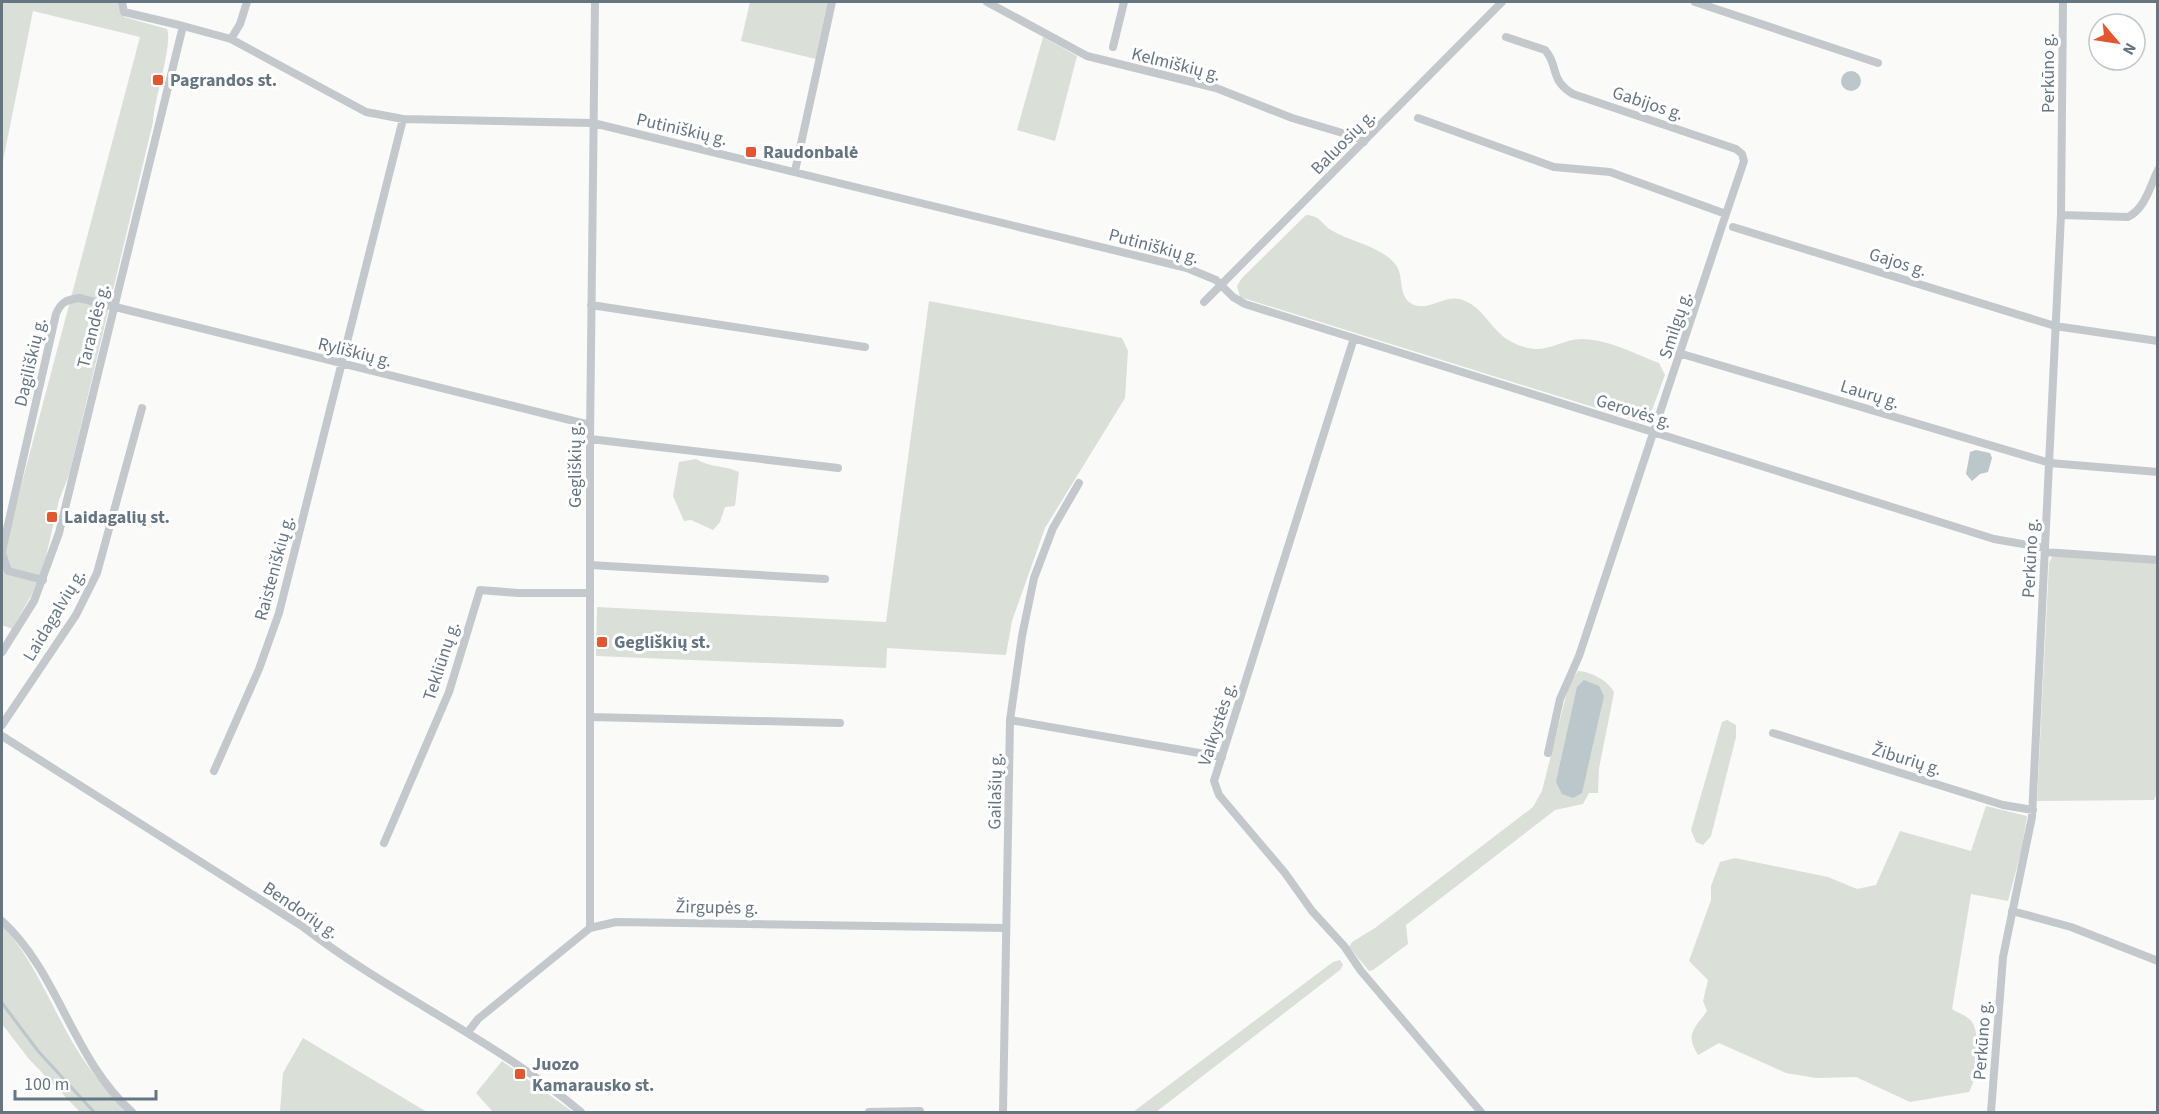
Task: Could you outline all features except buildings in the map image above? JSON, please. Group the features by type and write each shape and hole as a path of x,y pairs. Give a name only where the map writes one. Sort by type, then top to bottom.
{"street":[{"path":"122,2 123,12 183,26"},
{"path":"231,39 240,24 247,2"},
{"name":"Gegliškių g.","path":"590,928 590,424 595,2"},
{"path":"795,171 832,2"},
{"name":"Kelmiškių g.","path":"987,2 1087,56 1216,88 1292,118 1356,137 1364,142"},
{"path":"1113,47 1124,2"},
{"name":"Baluosių g.","path":"1204,302 1502,2"},
{"path":"1695,2 1878,63"},
{"name":"Perkūno g.","path":"1991,1113 2003,957 2026,854 2032,810 2061,215 2063,2"},
{"name":"Putiniškių g.","path":"183,26 231,39 353,107 404,119 593,123 1187,268 1210,276 1221,285"},
{"name":"Tarandės g.","path":"2,652 34,601 59,533 183,26"},
{"name":"Gabijos g.","path":"1506,37 1545,50 1550,55 1555,78 1565,90 1573,94 1736,149 1742,154 1744,161 1726,214"},
{"path":"1418,118 1554,167 1610,172 1726,214"},
{"name":"Raisteniškių g.","path":"214,771 259,669 279,613 340,364 404,119"},
{"path":"2061,215 2121,217 2136,213 2157,170"},
{"name":"Smilgų g.","path":"1548,753 1560,699 1579,656 1682,354 1726,214"},
{"name":"Gajos g.","path":"1733,227 2055,326 2157,341"},
{"name":"Gerovės g.","path":"1221,285 1245,304 1994,539 2045,550 2157,561"},
{"name":"Dagiliškių g.","path":"2,552 60,304 79,298 113,308"},
{"path":"591,305 865,347"},
{"name":"Ryliškių g.","path":"113,308 590,424"},
{"name":"Vaikystės g.","path":"1354,338 1214,781 1219,795 1285,873 1311,911 1344,946 1361,971 1481,1113"},
{"name":"Laurų g.","path":"1682,354 2050,463 2157,472"},
{"name":"Laidagalvių g.","path":"2,724 76,615 97,573 142,408"},
{"path":"590,439 838,468"},
{"name":"Gailašių g.","path":"1003,1113 1010,720 1022,636 1034,578 1053,528 1079,483"},
{"path":"2,552 8,571 43,580"},
{"path":"590,565 825,579"},
{"name":"Tekliūnų g.","path":"384,843 449,692 480,590 518,593 590,593"},
{"path":"591,717 840,723"},
{"path":"1010,720 1222,757"},
{"name":"Žiburių g.","path":"1773,733 2003,805 2032,810"},
{"name":"Bendorių g.","path":"2,736 302,926 328,946 468,1032 536,1078 581,1113"},
{"path":"2012,912 2071,927 2157,961"},
{"path":"2,921 30,953 87,1056 104,1082 132,1113"},
{"name":"Žirgupės g.","path":"468,1032 478,1019 590,928 616,922 1006,928"},
{"path":"869,1113 920,1111"}],"shaded area":[{"path":"2,2 125,2 124,17 167,29 168,36 153,122 69,475 59,500 45,561 32,594 12,629 2,625 2,558 140,37 33,11 2,166"},
{"path":"750,2 829,2 816,59 741,41"},
{"path":"1043,37 1077,56 1055,141 1017,130"},
{"path":"1847,71 1855,71 1861,77 1861,85 1855,91 1847,91 1841,85 1841,77"},
{"path":"1306,215 1315,217 1331,230 1374,248 1389,258 1400,274 1404,296 1412,304 1424,306 1448,299 1460,299 1478,309 1497,331 1515,344 1541,349 1581,339 1601,341 1659,363 1665,375 1649,418 1641,422 1240,297 1237,286 1242,278"},
{"path":"929,301 1122,338 1128,351 1125,398 1045,528 1012,621 1006,655 887,648 886,668 596,656 597,607 886,622"},
{"path":"1976,450 1990,453 1992,458 1988,472 1980,474 1972,481 1966,474 1970,452"},
{"path":"696,459 739,472 735,506 725,507 720,522 713,530 691,520 684,521 673,496 679,462"},
{"path":"2053,555 2157,563 2157,793 2154,800 2037,801 2049,563"},
{"path":"1578,671 1599,678 1609,685 1614,693 1599,768 1598,793 1589,793 1583,804 1555,810 1406,925 1408,944 1369,971 1349,947 1352,942 1375,928 1533,807 1542,791 1569,684"},
{"path":"1584,680 1599,686 1604,696 1582,793 1573,798 1562,794 1556,782 1577,687"},
{"path":"1727,720 1736,725 1736,737 1711,836 1703,845 1696,842 1691,830 1722,722"},
{"path":"1986,806 2027,816 2022,848 2008,901 1971,894 1952,1009 1968,1018 1975,1028 1977,1057 1969,1092 1910,1102 1856,1077 1816,1078 1786,1073 1719,1043 1698,1055 1692,1037 1695,1027 1707,1011 1703,1001 1708,980 1689,961 1711,900 1711,886 1720,862 1735,858 1828,877 1857,889 1876,885 1900,831 1971,851"},
{"path":"2,926 24,954 81,1057 128,1112 80,1112 28,1058 2,1024"},
{"path":"1340,960 1343,965 1340,970 1156,1112 1133,1112 1333,962"},
{"path":"303,1038 427,1112 280,1112 283,1073"},
{"path":"502,1061 573,1112 493,1112 476,1093"}],"waterway":[{"path":"2,1003 38,1051 94,1112"}],"place":[{"name":"Pagrandos st.","path":"158,80"},
{"name":"Raudonbalė","path":"751,152"},
{"name":"Laidagalių st.","path":"52,517"},
{"name":"Gegliškių st.","path":"602,642"},
{"name":"Juozo Kamarausko st.","path":"520,1074"}]}
